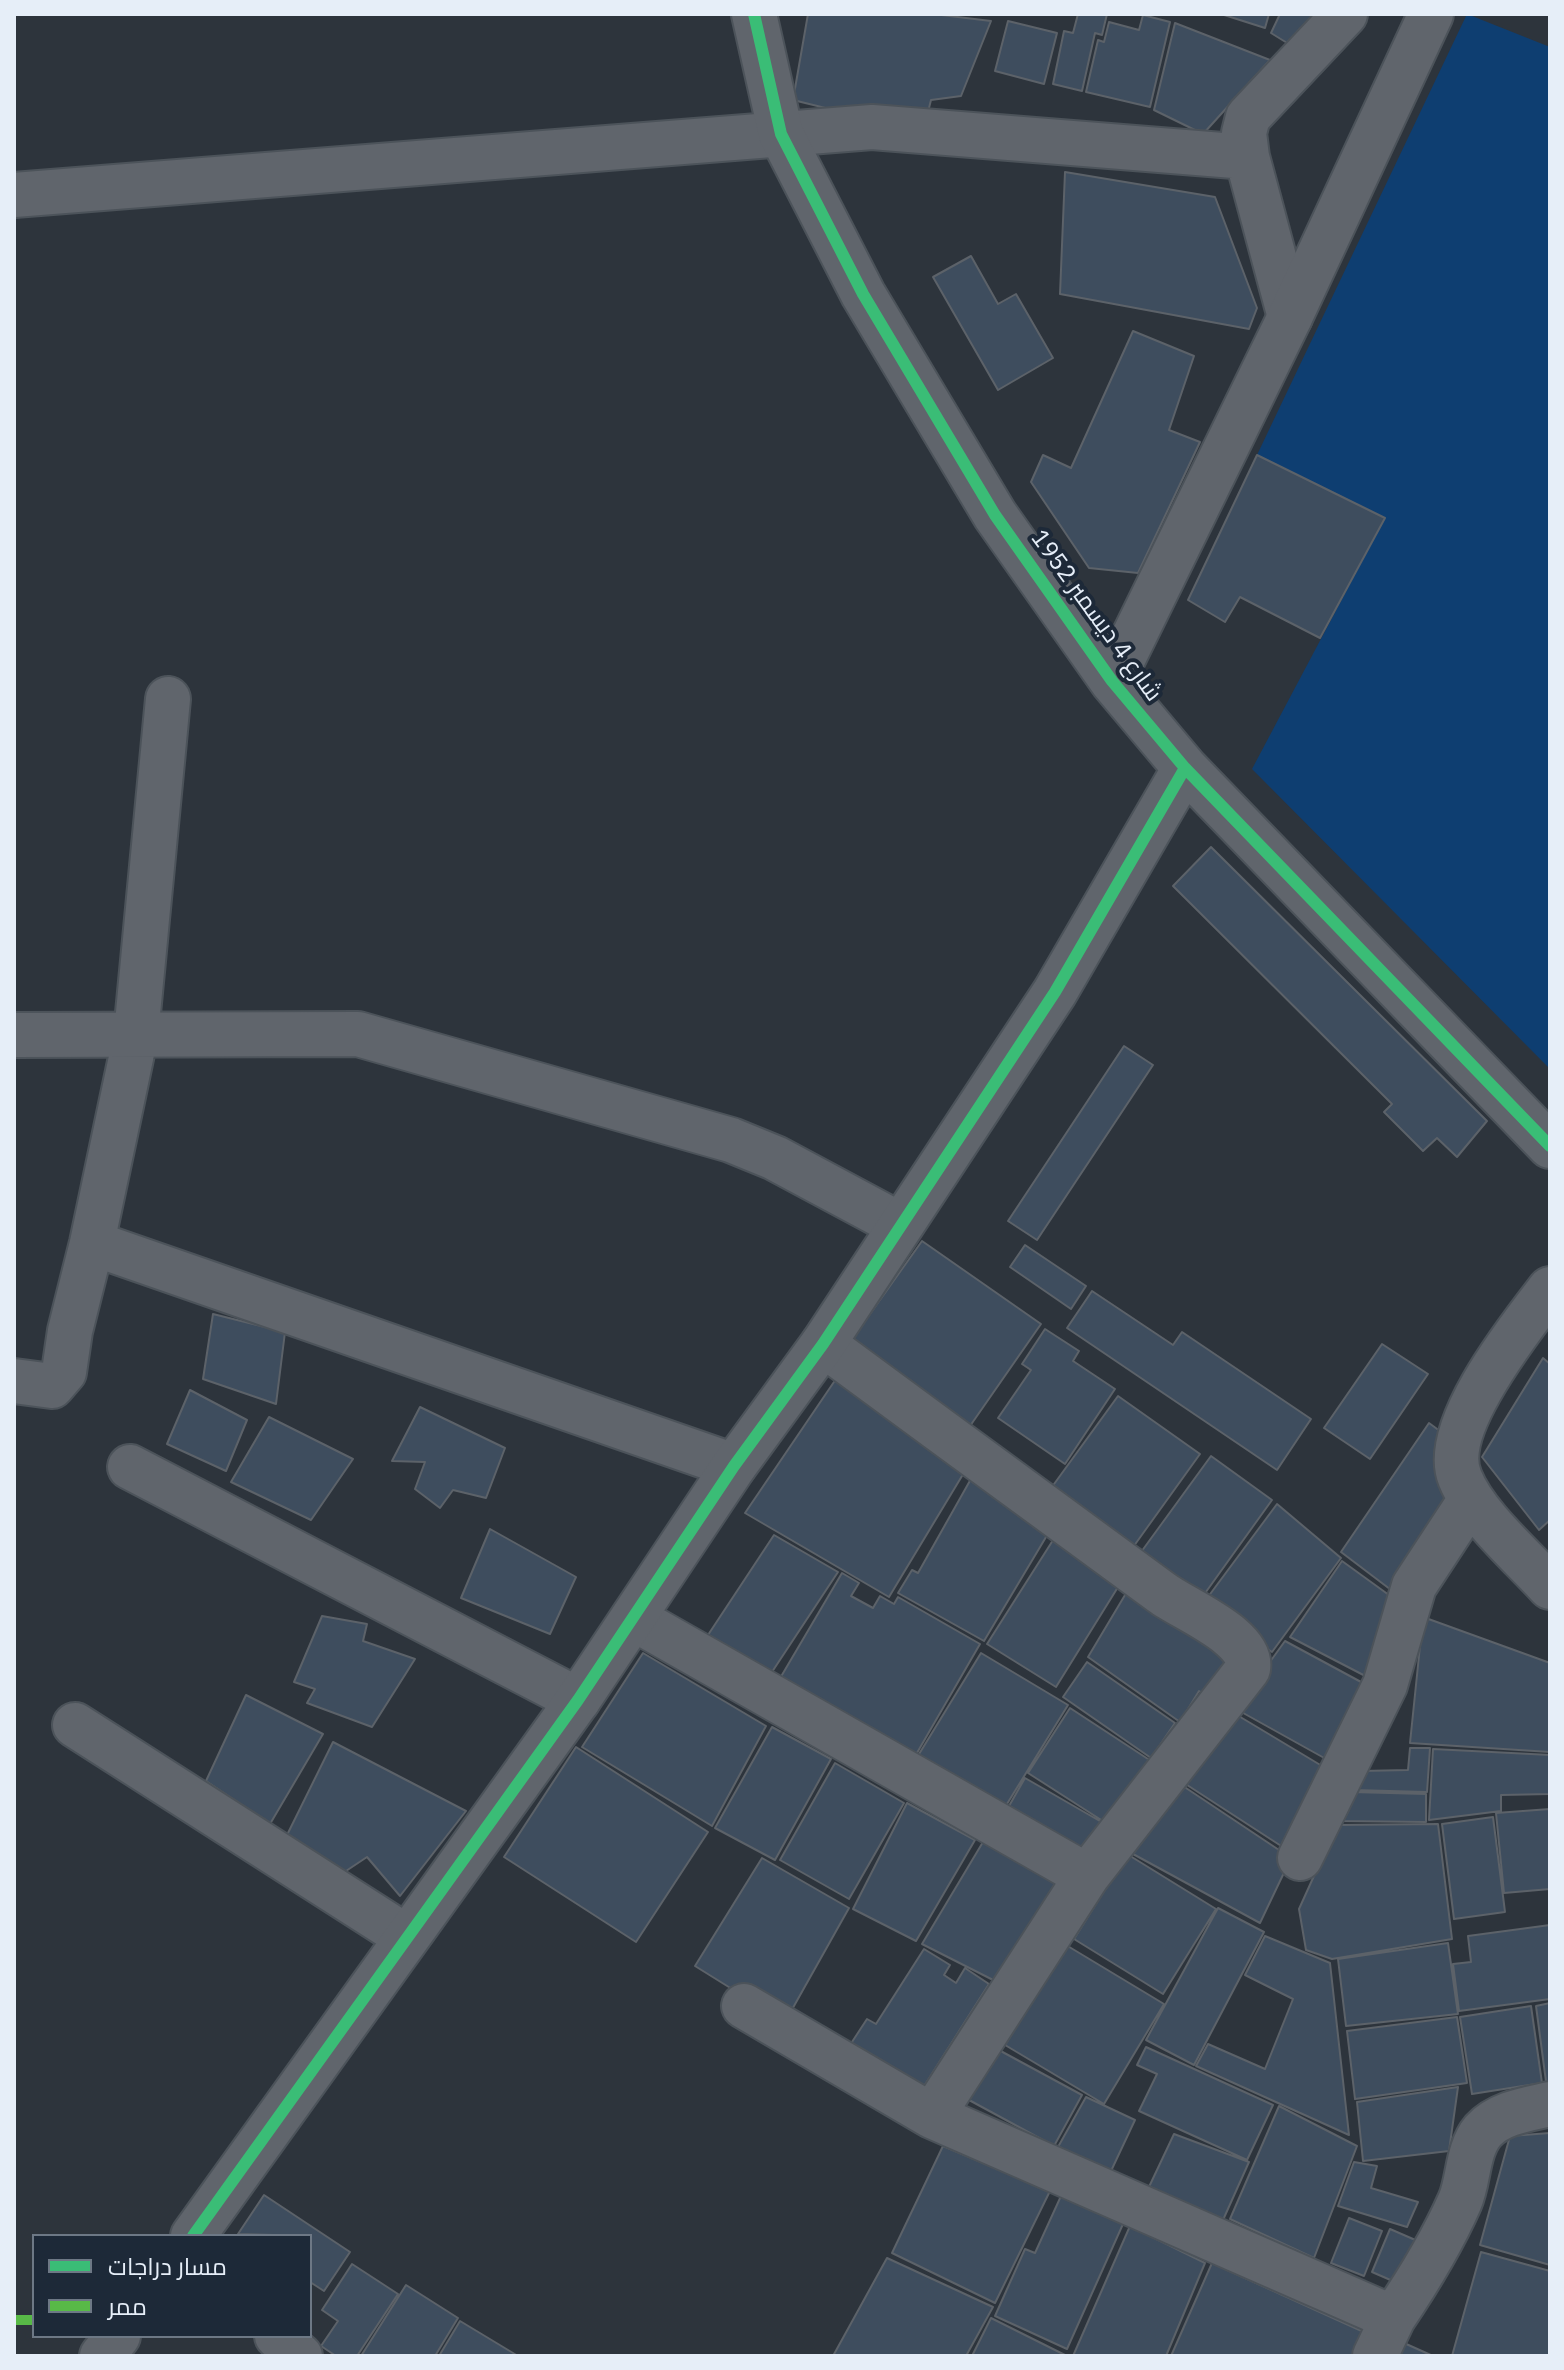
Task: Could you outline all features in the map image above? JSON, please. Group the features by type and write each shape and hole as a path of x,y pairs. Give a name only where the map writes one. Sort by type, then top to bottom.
{"street":[{"name":"شارع 4 ديسمبر 1952","path":"754,14 781,134 863,294 995,515 1112,681 1185,768 1550,1146"},
{"path":"1290,317 1247,157 1244,133 1248,117 1345,14"},
{"path":"1112,681 1290,317 1431,14"},
{"path":"14,195 872,127 1247,157"},
{"path":"14,1381 48,1387 60,1380 92,1243 136,1034 168,699"},
{"path":"194,2234 405,1936 578,1700 734,1466 823,1344 1055,992 1185,768"},
{"path":"14,1035 358,1034 731,1140 775,1158 900,1225"},
{"path":"92,1243 734,1466"},
{"path":"1550,1289 1475,1398 1465,1422 1457,1462 1459,1476 1471,1499 1550,1587"},
{"path":"823,1344 1166,1596 1233,1638 1248,1654 1248,1669 1087,1876 932,2116"},
{"path":"130,1467 578,1700"},
{"path":"1300,1858 1385,1685 1414,1586 1471,1499"},
{"path":"633,1618 1087,1876"},
{"path":"75,1725 405,1936"},
{"path":"744,2006 932,2116 1384,2337 1426,2268 1461,2199 1474,2149 1483,2131 1503,2118 1550,2104"},
{"path":"102,2356 116,2338"},
{"path":"279,2338 300,2356"}],"shaded area":[{"path":"1467,14 1550,47 1550,1069 1252,769 1385,518 1257,455"}],"building":[{"path":"808,14 933,14 991,21 961,96 931,100 923,132 793,100"},
{"path":"1078,14 1107,14 1102,35 1095,33 1082,91 1053,84 1064,31 1073,33"},
{"path":"1221,14 1269,14 1265,28"},
{"path":"1280,14 1324,14 1292,46 1271,33"},
{"path":"1143,15 1170,22 1150,107 1086,92 1098,40 1104,42 1109,22 1139,30"},
{"path":"1008,21 1057,33 1044,84 995,71"},
{"path":"1175,23 1270,60 1203,134 1154,110"},
{"path":"1065,172 1215,197 1257,308 1249,329 1060,294"},
{"path":"971,256 998,304 1016,294 1053,358 998,390 933,277"},
{"path":"1133,331 1194,356 1169,430 1200,442 1138,573 1089,568 1031,482 1043,455 1071,468"},
{"path":"1257,455 1385,518 1320,638 1240,597 1225,622 1188,600"},
{"path":"1211,847 1487,1121 1457,1157 1437,1138 1423,1151 1384,1112 1392,1104 1173,886"},
{"path":"1124,1046 1153,1065 1037,1240 1008,1221"},
{"path":"922,1241 1041,1324 970,1426 850,1342"},
{"path":"1025,1245 1086,1286 1071,1309 1010,1267"},
{"path":"1092,1291 1173,1345 1182,1332 1311,1419 1277,1470 1067,1328"},
{"path":"213,1314 285,1332 276,1404 203,1379"},
{"path":"1045,1329 1079,1351 1073,1361 1115,1389 1065,1464 998,1418 1031,1370 1022,1364"},
{"path":"1382,1344 1428,1374 1370,1459 1324,1428"},
{"path":"1543,1358 1550,1364 1550,1520 1539,1530 1482,1457"},
{"path":"838,1376 965,1471 889,1597 745,1513"},
{"path":"190,1390 247,1420 226,1471 167,1444"},
{"path":"1118,1396 1200,1454 1131,1550 1049,1491"},
{"path":"420,1407 505,1448 486,1498 453,1490 440,1508 415,1489 425,1462 392,1461"},
{"path":"269,1417 353,1459 311,1520 231,1482"},
{"path":"1429,1423 1452,1440 1464,1491 1403,1599 1341,1552"},
{"path":"1211,1456 1272,1500 1198,1603 1136,1559"},
{"path":"976,1470 1052,1527 984,1641 898,1593 912,1570 918,1573"},
{"path":"1277,1504 1341,1558 1272,1652 1202,1605"},
{"path":"490,1529 576,1577 550,1634 461,1598"},
{"path":"774,1535 838,1572 768,1678 706,1638"},
{"path":"1055,1537 1123,1579 1056,1687 987,1644"},
{"path":"1342,1561 1400,1603 1373,1680 1290,1637"},
{"path":"842,1573 859,1583 851,1596 873,1608 880,1596 894,1604 898,1597 980,1644 914,1758 779,1680"},
{"path":"1128,1590 1233,1658 1206,1695 1199,1691 1180,1722 1088,1657"},
{"path":"322,1616 367,1624 363,1641 415,1659 372,1727 307,1703 315,1689 294,1682"},
{"path":"1423,1617 1550,1663 1550,1752 1410,1743"},
{"path":"1285,1641 1374,1689 1335,1764 1236,1709"},
{"path":"643,1653 766,1726 712,1826 582,1747"},
{"path":"981,1653 1068,1705 1002,1812 916,1759"},
{"path":"1087,1662 1175,1723 1151,1758 1063,1697"},
{"path":"246,1695 323,1734 270,1824 206,1781"},
{"path":"1070,1708 1151,1761 1109,1825 1028,1773"},
{"path":"1232,1712 1332,1772 1292,1853 1184,1783"},
{"path":"772,1727 831,1759 775,1860 715,1828"},
{"path":"333,1742 466,1811 400,1896 367,1857 343,1873 287,1835"},
{"path":"576,1747 708,1832 636,1942 504,1857"},
{"path":"1410,1748 1430,1748 1427,1792 1353,1790 1361,1771 1408,1770"},
{"path":"1433,1749 1550,1755 1550,1794 1501,1795 1501,1811 1429,1820"},
{"path":"835,1763 904,1803 849,1899 780,1860"},
{"path":"1025,1778 1105,1824 1085,1859 1005,1813"},
{"path":"1183,1786 1291,1858 1260,1923 1133,1854"},
{"path":"1352,1792 1426,1794 1426,1822 1338,1821"},
{"path":"907,1803 975,1840 916,1941 853,1909"},
{"path":"1550,1809 1550,1889 1504,1893 1496,1813"},
{"path":"1493,1817 1505,1912 1454,1919 1442,1824"},
{"path":"1438,1824 1452,1939 1332,1959 1306,1950 1299,1909 1337,1825"},
{"path":"983,1842 1058,1882 1003,1985 922,1944"},
{"path":"1127,1854 1216,1909 1163,1994 1074,1939"},
{"path":"762,1858 849,1908 785,2022 695,1966"},
{"path":"1218,1908 1264,1932 1194,2065 1146,2040"},
{"path":"1550,1925 1550,1999 1459,2011 1453,1964 1471,1962 1468,1936"},
{"path":"1265,1936 1330,1963 1349,2135 1196,2066 1208,2044 1265,2069 1293,1999 1245,1975"},
{"path":"1448,1943 1458,2014 1346,2026 1338,1959"},
{"path":"1066,1945 1164,2004 1104,2104 1005,2045"},
{"path":"924,1949 950,1965 944,1975 956,1983 965,1968 989,1984 921,2091 850,2045 867,2019 876,2024"},
{"path":"1550,2003 1550,2089 1547,2089 1536,2006"},
{"path":"1531,2006 1542,2083 1472,2094 1460,2017"},
{"path":"1457,2017 1467,2083 1355,2099 1347,2031"},
{"path":"1146,2047 1273,2105 1247,2160 1139,2111 1157,2074 1137,2065"},
{"path":"997,2049 1082,2095 1054,2146 969,2100"},
{"path":"1458,2087 1449,2151 1363,2161 1357,2102"},
{"path":"1086,2097 1135,2120 1111,2171 1058,2147"},
{"path":"1279,2106 1357,2146 1314,2258 1230,2219"},
{"path":"1550,2133 1550,2265 1480,2245 1510,2136"},
{"path":"1174,2134 1249,2162 1223,2220 1148,2189"},
{"path":"943,2146 1050,2191 995,2303 892,2253"},
{"path":"1354,2162 1377,2166 1371,2188 1418,2202 1407,2227 1338,2206"},
{"path":"264,2195 350,2252 324,2291 312,2283 312,2234 238,2234"},
{"path":"1061,2196 1123,2224 1067,2349 995,2316 1025,2249 1035,2253"},
{"path":"1349,2218 1382,2231 1364,2276 1331,2263"},
{"path":"1130,2226 1205,2263 1166,2356 1073,2356"},
{"path":"1390,2229 1420,2242 1402,2285 1372,2272"},
{"path":"1481,2252 1550,2271 1550,2356 1452,2356"},
{"path":"887,2258 993,2307 966,2356 833,2356"},
{"path":"1212,2263 1366,2333 1356,2356 1171,2356"},
{"path":"352,2264 398,2294 357,2356 336,2356 321,2346 338,2321 322,2310"},
{"path":"406,2285 458,2318 435,2356 361,2356"},
{"path":"991,2318 1067,2356 972,2356"},
{"path":"460,2321 518,2356 439,2356"},
{"path":"1404,2343 1433,2356 1398,2356"}],"marked path":[{"path":"14,2320 32,2320"}],"cycle path":[{"path":"754,14 781,134 863,294 995,515 1112,681 1185,768 1550,1146"},
{"path":"194,2234 578,1700 734,1466 823,1344 1055,992 1185,768"}]}
